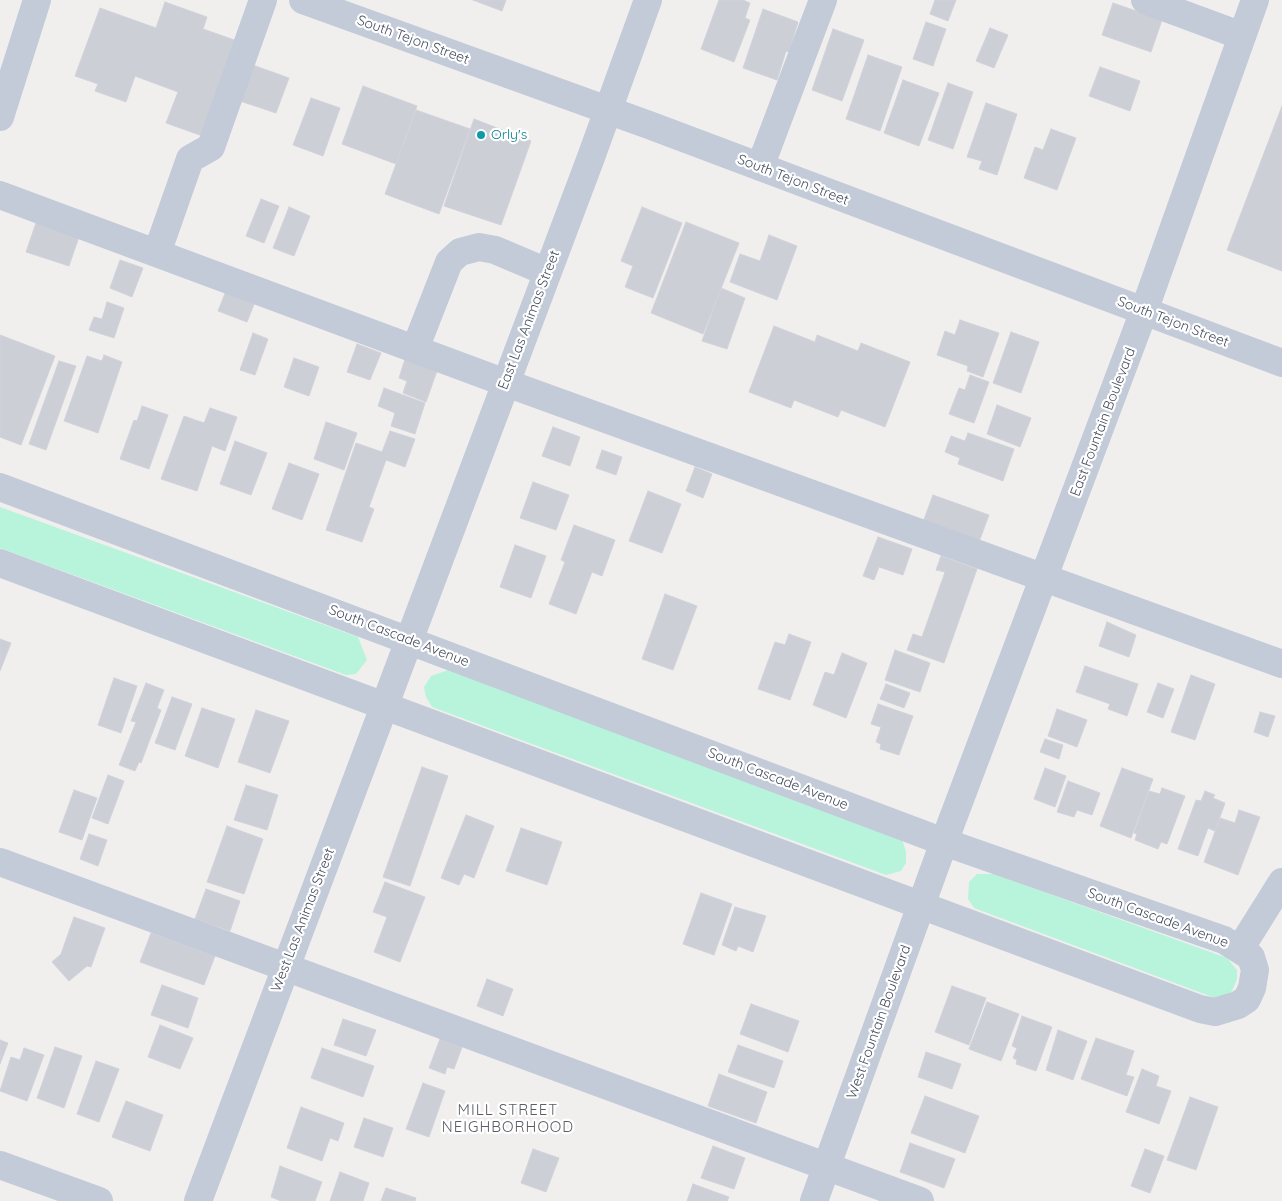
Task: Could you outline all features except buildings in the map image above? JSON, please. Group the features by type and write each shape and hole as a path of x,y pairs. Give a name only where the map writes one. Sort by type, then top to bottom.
{"street":[{"path":"0,117 38,0"},
{"path":"157,253 190,159 211,147 263,0"},
{"name":"East Las Animas Street","path":"409,639 648,0"},
{"path":"760,167 822,0"},
{"path":"1145,0 1242,36"},
{"name":"East Fountain Boulevard","path":"944,842 1144,311 1255,0"},
{"name":"South Tejon Street","path":"316,2 1282,363"},
{"path":"0,195 506,383 1282,664"},
{"path":"415,349 449,262 460,252 479,247 495,250 547,272"},
{"name":"South Cascade Avenue","path":"0,487 409,639 944,842 1224,940 1251,957 1255,970 1252,988 1247,999 1238,1005 1215,1012 1200,1009 922,904 0,563"},
{"name":"West Las Animas Street","path":"198,1201 409,639"},
{"name":"West Fountain Boulevard","path":"814,1201 944,842"},
{"path":"0,862 920,1201"},
{"path":"1240,949 1282,882"},
{"path":"0,1164 99,1201"}],"green space":[{"path":"0,507 358,637 367,660 356,674 346,675 0,548"},
{"path":"448,670 902,839 906,852 906,863 901,871 886,875 432,707 426,697 424,687 431,676"},
{"path":"977,874 994,874 1227,958 1237,970 1237,979 1232,991 1225,997 1215,998 974,908 968,899 969,882"}],"place":[{"name":"Orly's","path":"481,135"}],"district":[{"name":"MILL STREET NEIGHBORHOOD","path":"508,1118"}]}
